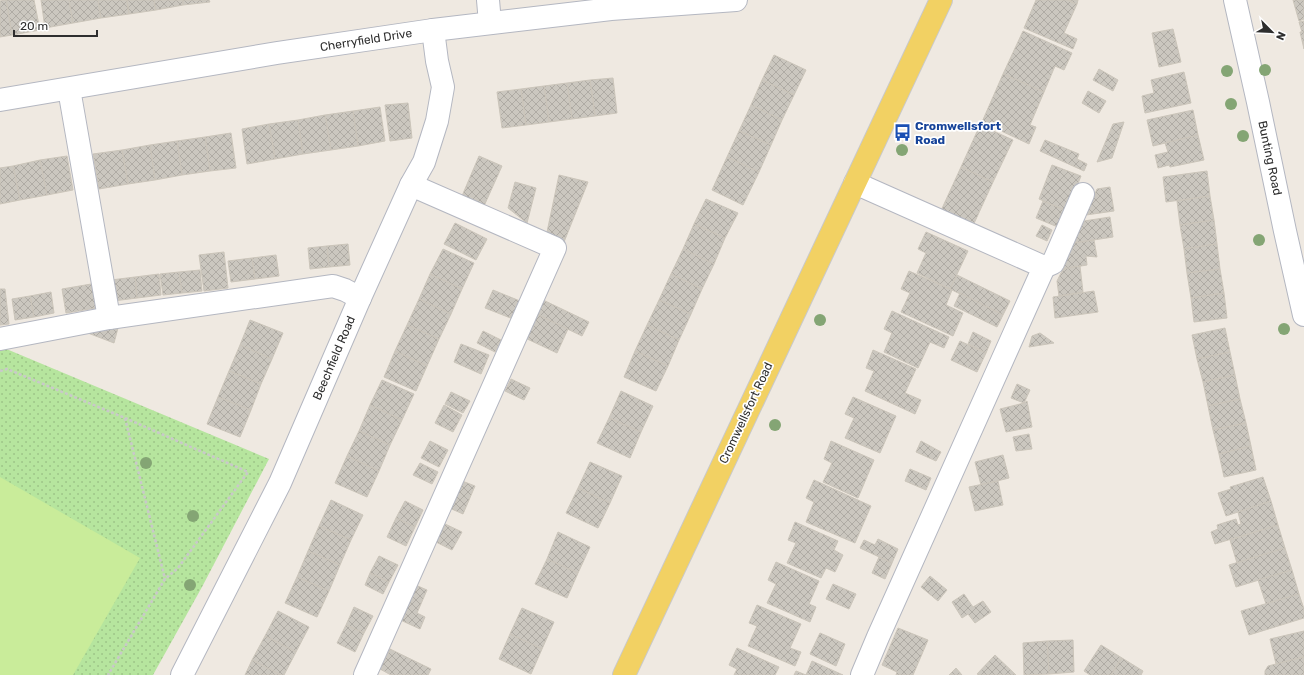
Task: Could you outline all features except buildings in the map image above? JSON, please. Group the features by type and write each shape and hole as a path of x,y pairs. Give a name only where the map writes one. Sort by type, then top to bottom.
{"main road":[{"name":"Cromwellsfort Road","path":"624,675 940,0"}],"street":[{"path":"488,0 490,23"},
{"name":"Cherryfield Drive","path":"0,100 277,53 433,30 611,9 736,0"},
{"name":"Bunting Road","path":"1234,0 1258,102 1304,315"},
{"name":"Beechfield Road","path":"182,675 280,483 360,298 411,185 424,162 437,122 444,87 437,61 433,30"},
{"path":"69,89 109,318"},
{"path":"855,183 1044,267"},
{"path":"364,675 555,248 411,185"},
{"path":"862,675 1044,267 1053,263 1083,194"},
{"path":"0,339 109,318 333,286 346,290 360,298"}],"path":[{"path":"0,371 7,369 248,472 178,568 165,579 108,675"},
{"path":"124,418 165,579"}],"green space":[{"path":"4,348 269,459 202,587 153,675 0,675 0,349"},
{"path":"0,477 140,558 73,675 0,675"}],"place":[{"name":"Cromwellsfort Road","path":"902,133"}]}
